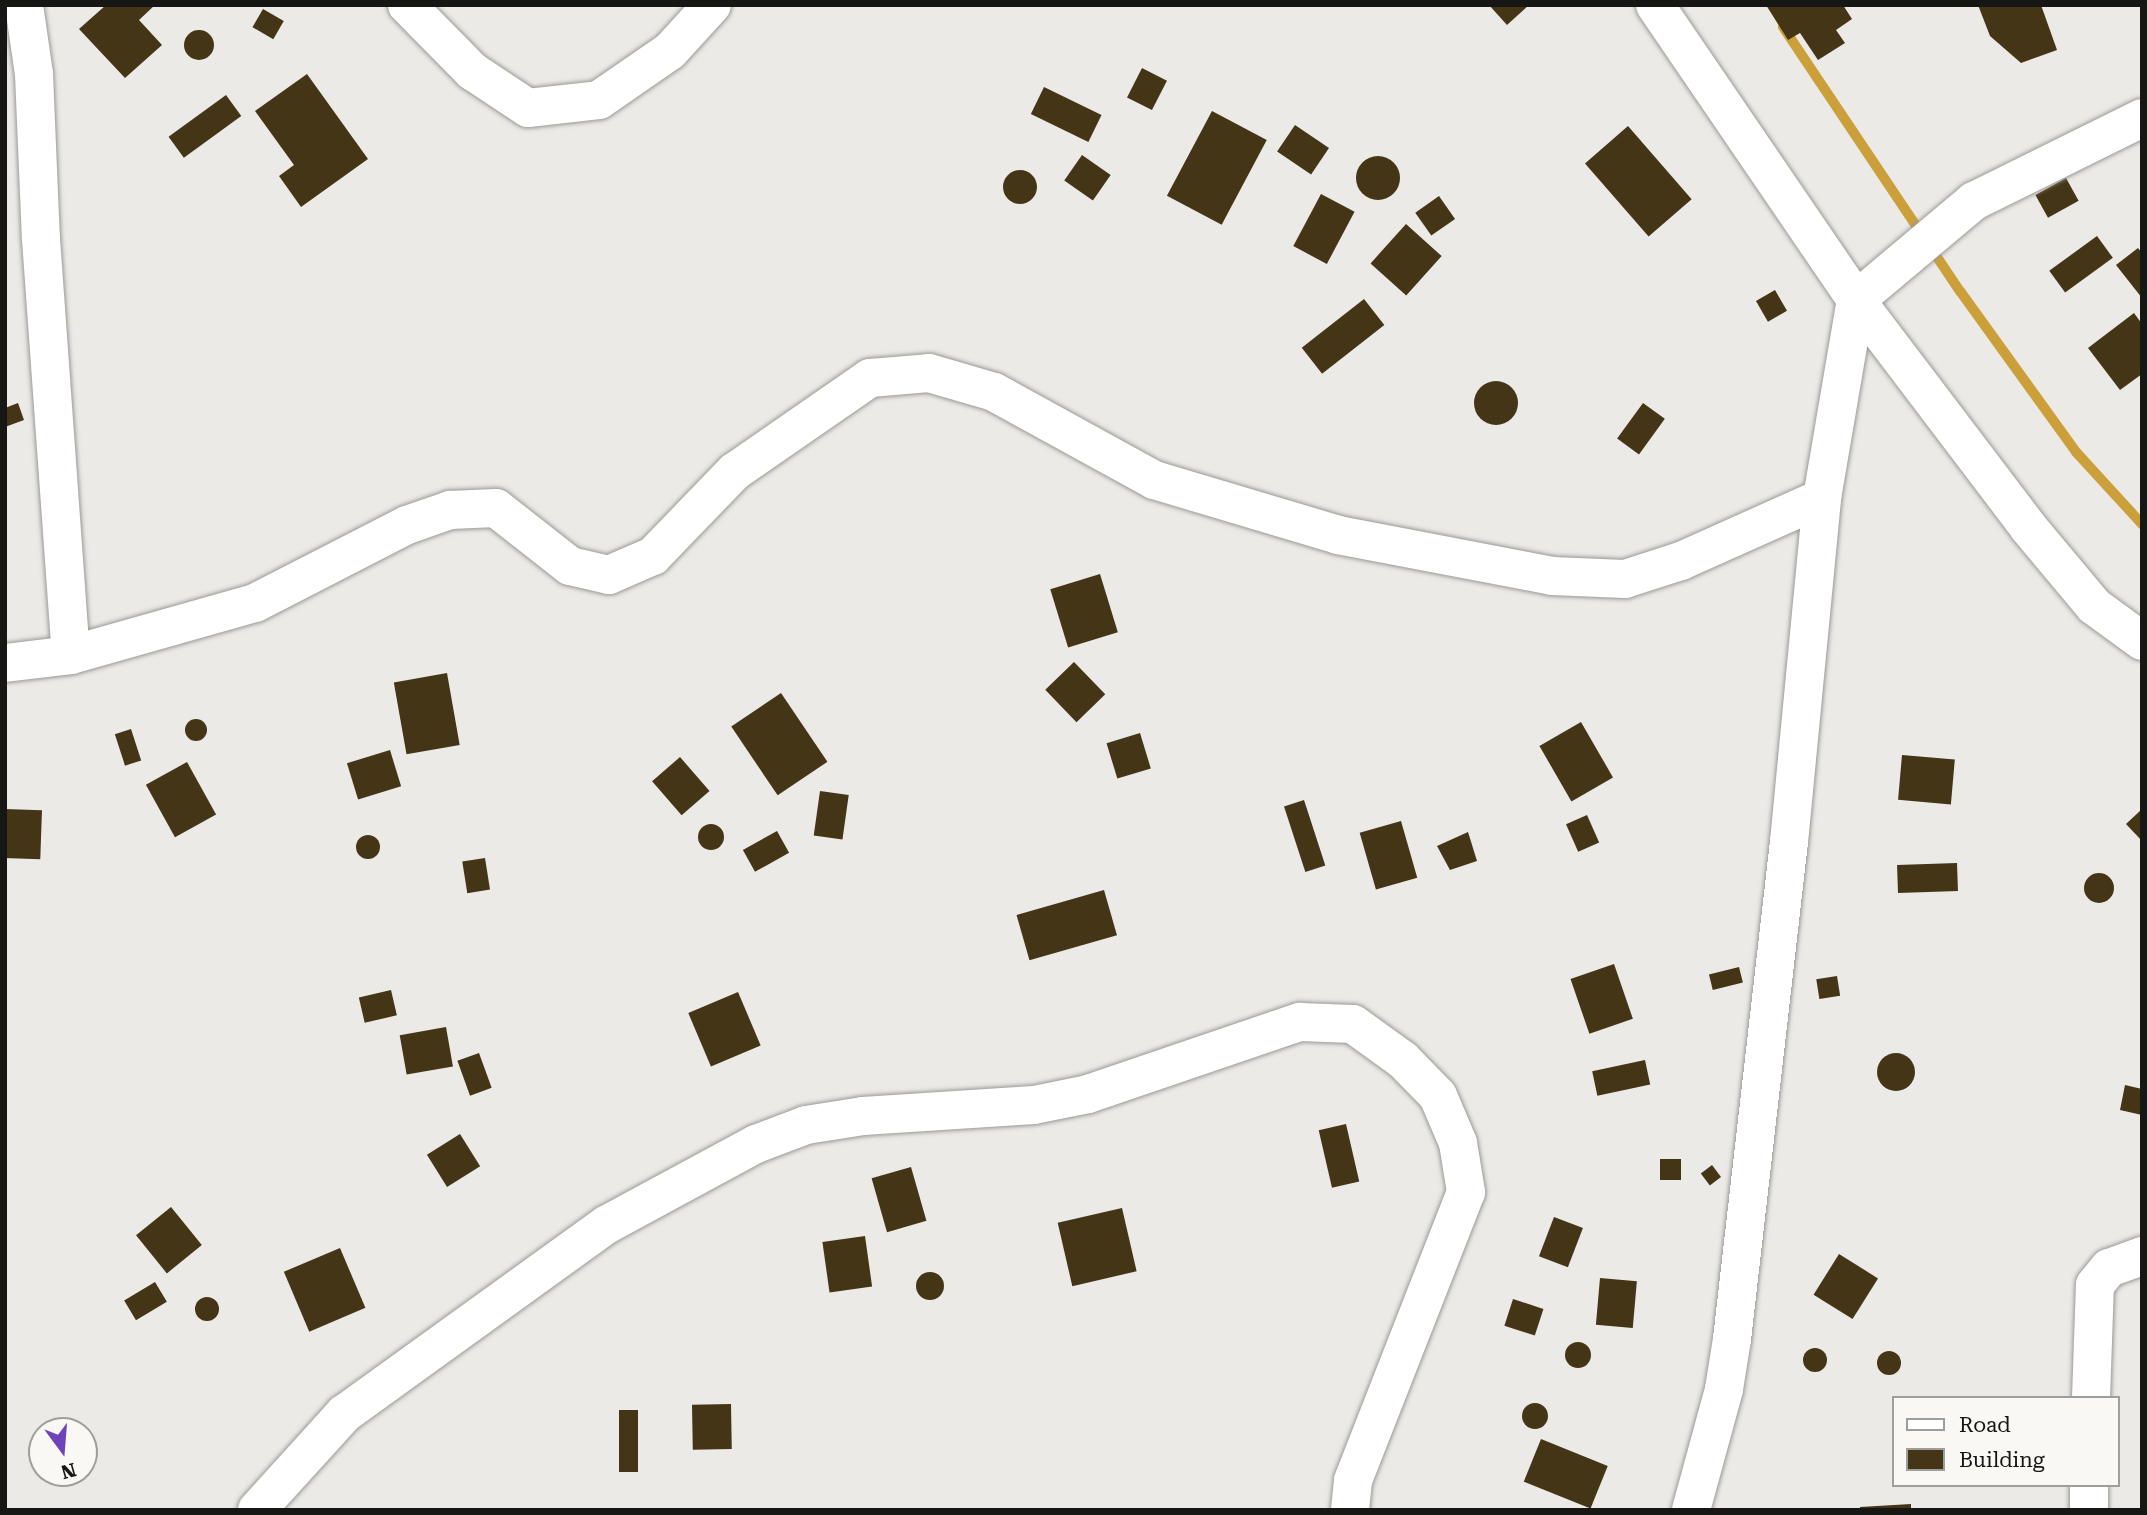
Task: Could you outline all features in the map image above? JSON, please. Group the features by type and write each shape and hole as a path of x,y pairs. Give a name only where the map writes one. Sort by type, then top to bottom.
{"street":[{"path":"24,5 34,74 41,239 71,655"},
{"path":"407,5 472,71 528,108 599,100 670,51 712,5"},
{"path":"1655,5 1856,300 2060,567 2094,606 2142,641"},
{"path":"1691,1510 1724,1389 1732,1339 1789,842 1822,498 1856,300 1974,201 2142,118"},
{"path":"5,663 71,655 255,603 407,525 450,510 496,508 569,566 609,575 653,556 734,472 870,379 929,373 994,392 1154,480 1338,535 1552,576 1625,579 1681,561 1822,498"},
{"path":"257,1510 344,1414 606,1225 756,1144 806,1125 863,1116 1034,1105 1088,1094 1300,1022 1353,1024 1412,1069 1438,1096 1458,1143 1466,1192 1353,1481 1350,1510"},
{"path":"2091,1396 2095,1285 2109,1268 2142,1256"},
{"path":"2089,1487 2089,1510"}],"building":[{"path":"106,5 155,5 139,20 162,45 125,78 79,29"},
{"path":"1489,5 1529,5 1507,25"},
{"path":"1766,5 1843,5 1852,19 1836,30 1845,43 1818,60 1800,33 1788,40"},
{"path":"1978,5 2041,5 2057,50 2021,63 1990,36"},
{"path":"263,9 284,21 273,39 252,27"},
{"path":"199,30 210,34 214,45 210,56 199,60 188,56 184,45 188,34"},
{"path":"1142,68 1167,81 1152,110 1127,97"},
{"path":"307,74 368,159 301,207 279,176 294,165 255,111"},
{"path":"1044,87 1102,115 1088,142 1031,114"},
{"path":"226,95 241,116 184,158 169,137"},
{"path":"1212,111 1267,140 1222,225 1167,196"},
{"path":"1295,125 1329,148 1311,174 1277,152"},
{"path":"1628,126 1692,199 1649,237 1585,163"},
{"path":"1082,155 1111,175 1093,200 1064,180"},
{"path":"1378,156 1394,162 1400,178 1394,194 1378,200 1362,194 1356,178 1362,162"},
{"path":"1020,170 1032,175 1037,187 1032,199 1020,204 1008,199 1003,187 1008,175"},
{"path":"2066,178 2079,201 2048,218 2035,195"},
{"path":"1321,194 1355,212 1327,264 1293,246"},
{"path":"1439,196 1455,219 1431,236 1415,213"},
{"path":"1406,224 1442,256 1406,296 1371,263"},
{"path":"2097,236 2113,258 2065,293 2049,271"},
{"path":"2138,248 2142,253 2142,298 2116,265"},
{"path":"1775,290 1787,311 1768,322 1756,301"},
{"path":"1364,299 1384,325 1322,374 1302,348"},
{"path":"2134,313 2142,324 2142,374 2120,390 2088,348"},
{"path":"1496,381 1512,387 1518,403 1512,419 1496,425 1480,419 1474,403 1480,387"},
{"path":"18,403 24,420 5,427 5,408"},
{"path":"1643,403 1665,419 1639,454 1617,439"},
{"path":"1100,574 1118,632 1068,648 1050,589"},
{"path":"1074,662 1105,694 1076,722 1045,690"},
{"path":"447,673 460,745 406,754 394,682"},
{"path":"781,693 827,762 778,795 731,727"},
{"path":"196,719 204,722 207,730 204,738 196,741 188,738 185,730 188,722"},
{"path":"1581,722 1613,777 1571,801 1539,746"},
{"path":"131,729 141,760 125,766 115,734"},
{"path":"1140,733 1151,768 1117,779 1107,743"},
{"path":"390,750 401,786 358,799 347,763"},
{"path":"1902,755 1955,760 1951,804 1898,800"},
{"path":"680,757 710,791 682,815 652,781"},
{"path":"187,762 216,814 175,837 146,785"},
{"path":"820,791 849,795 842,840 814,836"},
{"path":"1304,800 1325,866 1305,872 1284,806"},
{"path":"5,809 42,810 40,859 5,858"},
{"path":"2142,809 2142,841 2126,824"},
{"path":"1587,815 1599,842 1578,852 1566,824"},
{"path":"1401,821 1417,878 1376,890 1360,833"},
{"path":"711,824 720,828 724,837 720,846 711,850 702,846 698,837 702,828"},
{"path":"777,831 789,853 755,872 743,850"},
{"path":"1468,832 1477,861 1450,870 1437,846"},
{"path":"368,835 377,838 380,847 377,856 368,859 359,856 356,847 359,838"},
{"path":"485,858 490,890 467,893 462,862"},
{"path":"1957,863 1958,891 1898,893 1897,865"},
{"path":"2099,873 2110,877 2114,888 2110,899 2099,903 2088,899 2084,888 2088,877"},
{"path":"1104,890 1117,935 1029,960 1017,915"},
{"path":"1614,964 1633,1019 1589,1034 1571,979"},
{"path":"1739,967 1743,983 1713,990 1709,974"},
{"path":"1837,976 1840,996 1819,999 1816,979"},
{"path":"391,990 397,1015 365,1023 359,997"},
{"path":"738,992 761,1045 711,1066 688,1013"},
{"path":"446,1027 453,1066 407,1075 400,1035"},
{"path":"479,1053 492,1088 470,1096 457,1061"},
{"path":"1896,1053 1910,1058 1915,1072 1910,1086 1896,1091 1882,1086 1877,1072 1882,1058"},
{"path":"1645,1060 1650,1084 1597,1096 1592,1071"},
{"path":"2125,1085 2142,1089 2142,1115 2120,1110"},
{"path":"1346,1124 1359,1181 1332,1188 1319,1130"},
{"path":"460,1134 480,1166 447,1187 427,1155"},
{"path":"1660,1159 1681,1159 1681,1180 1660,1180"},
{"path":"1712,1165 1721,1177 1710,1185 1701,1173"},
{"path":"911,1167 926,1221 887,1232 872,1178"},
{"path":"171,1207 202,1245 167,1273 136,1235"},
{"path":"1122,1208 1137,1271 1072,1286 1058,1223"},
{"path":"1554,1217 1583,1228 1568,1267 1539,1256"},
{"path":"865,1236 872,1287 830,1292 822,1242"},
{"path":"340,1248 365,1308 309,1332 284,1272"},
{"path":"1839,1254 1878,1278 1853,1319 1814,1295"},
{"path":"930,1272 940,1276 944,1286 940,1296 930,1300 920,1296 916,1286 920,1276"},
{"path":"1600,1278 1637,1281 1633,1328 1596,1325"},
{"path":"155,1282 167,1302 136,1320 124,1301"},
{"path":"202,1297 212,1297 219,1304 219,1314 212,1321 202,1321 195,1314 195,1304"},
{"path":"1513,1299 1543,1309 1535,1336 1504,1326"},
{"path":"1578,1342 1587,1346 1591,1355 1587,1364 1578,1368 1569,1364 1565,1355 1569,1346"},
{"path":"1815,1348 1824,1351 1827,1360 1824,1369 1815,1372 1806,1369 1803,1360 1806,1351"},
{"path":"1889,1351 1898,1354 1901,1363 1898,1372 1889,1375 1880,1372 1877,1363 1880,1354"},
{"path":"1535,1403 1544,1407 1548,1416 1544,1425 1535,1429 1526,1425 1522,1416 1526,1407"},
{"path":"731,1404 732,1449 693,1450 692,1405"},
{"path":"619,1410 638,1410 638,1472 619,1472"},
{"path":"1541,1439 1608,1466 1591,1509 1524,1482"},
{"path":"1911,1504 1911,1510 1860,1510 1860,1507"}],"waterway":[{"path":"1783,27 1960,291 2076,452 2142,524"}]}
